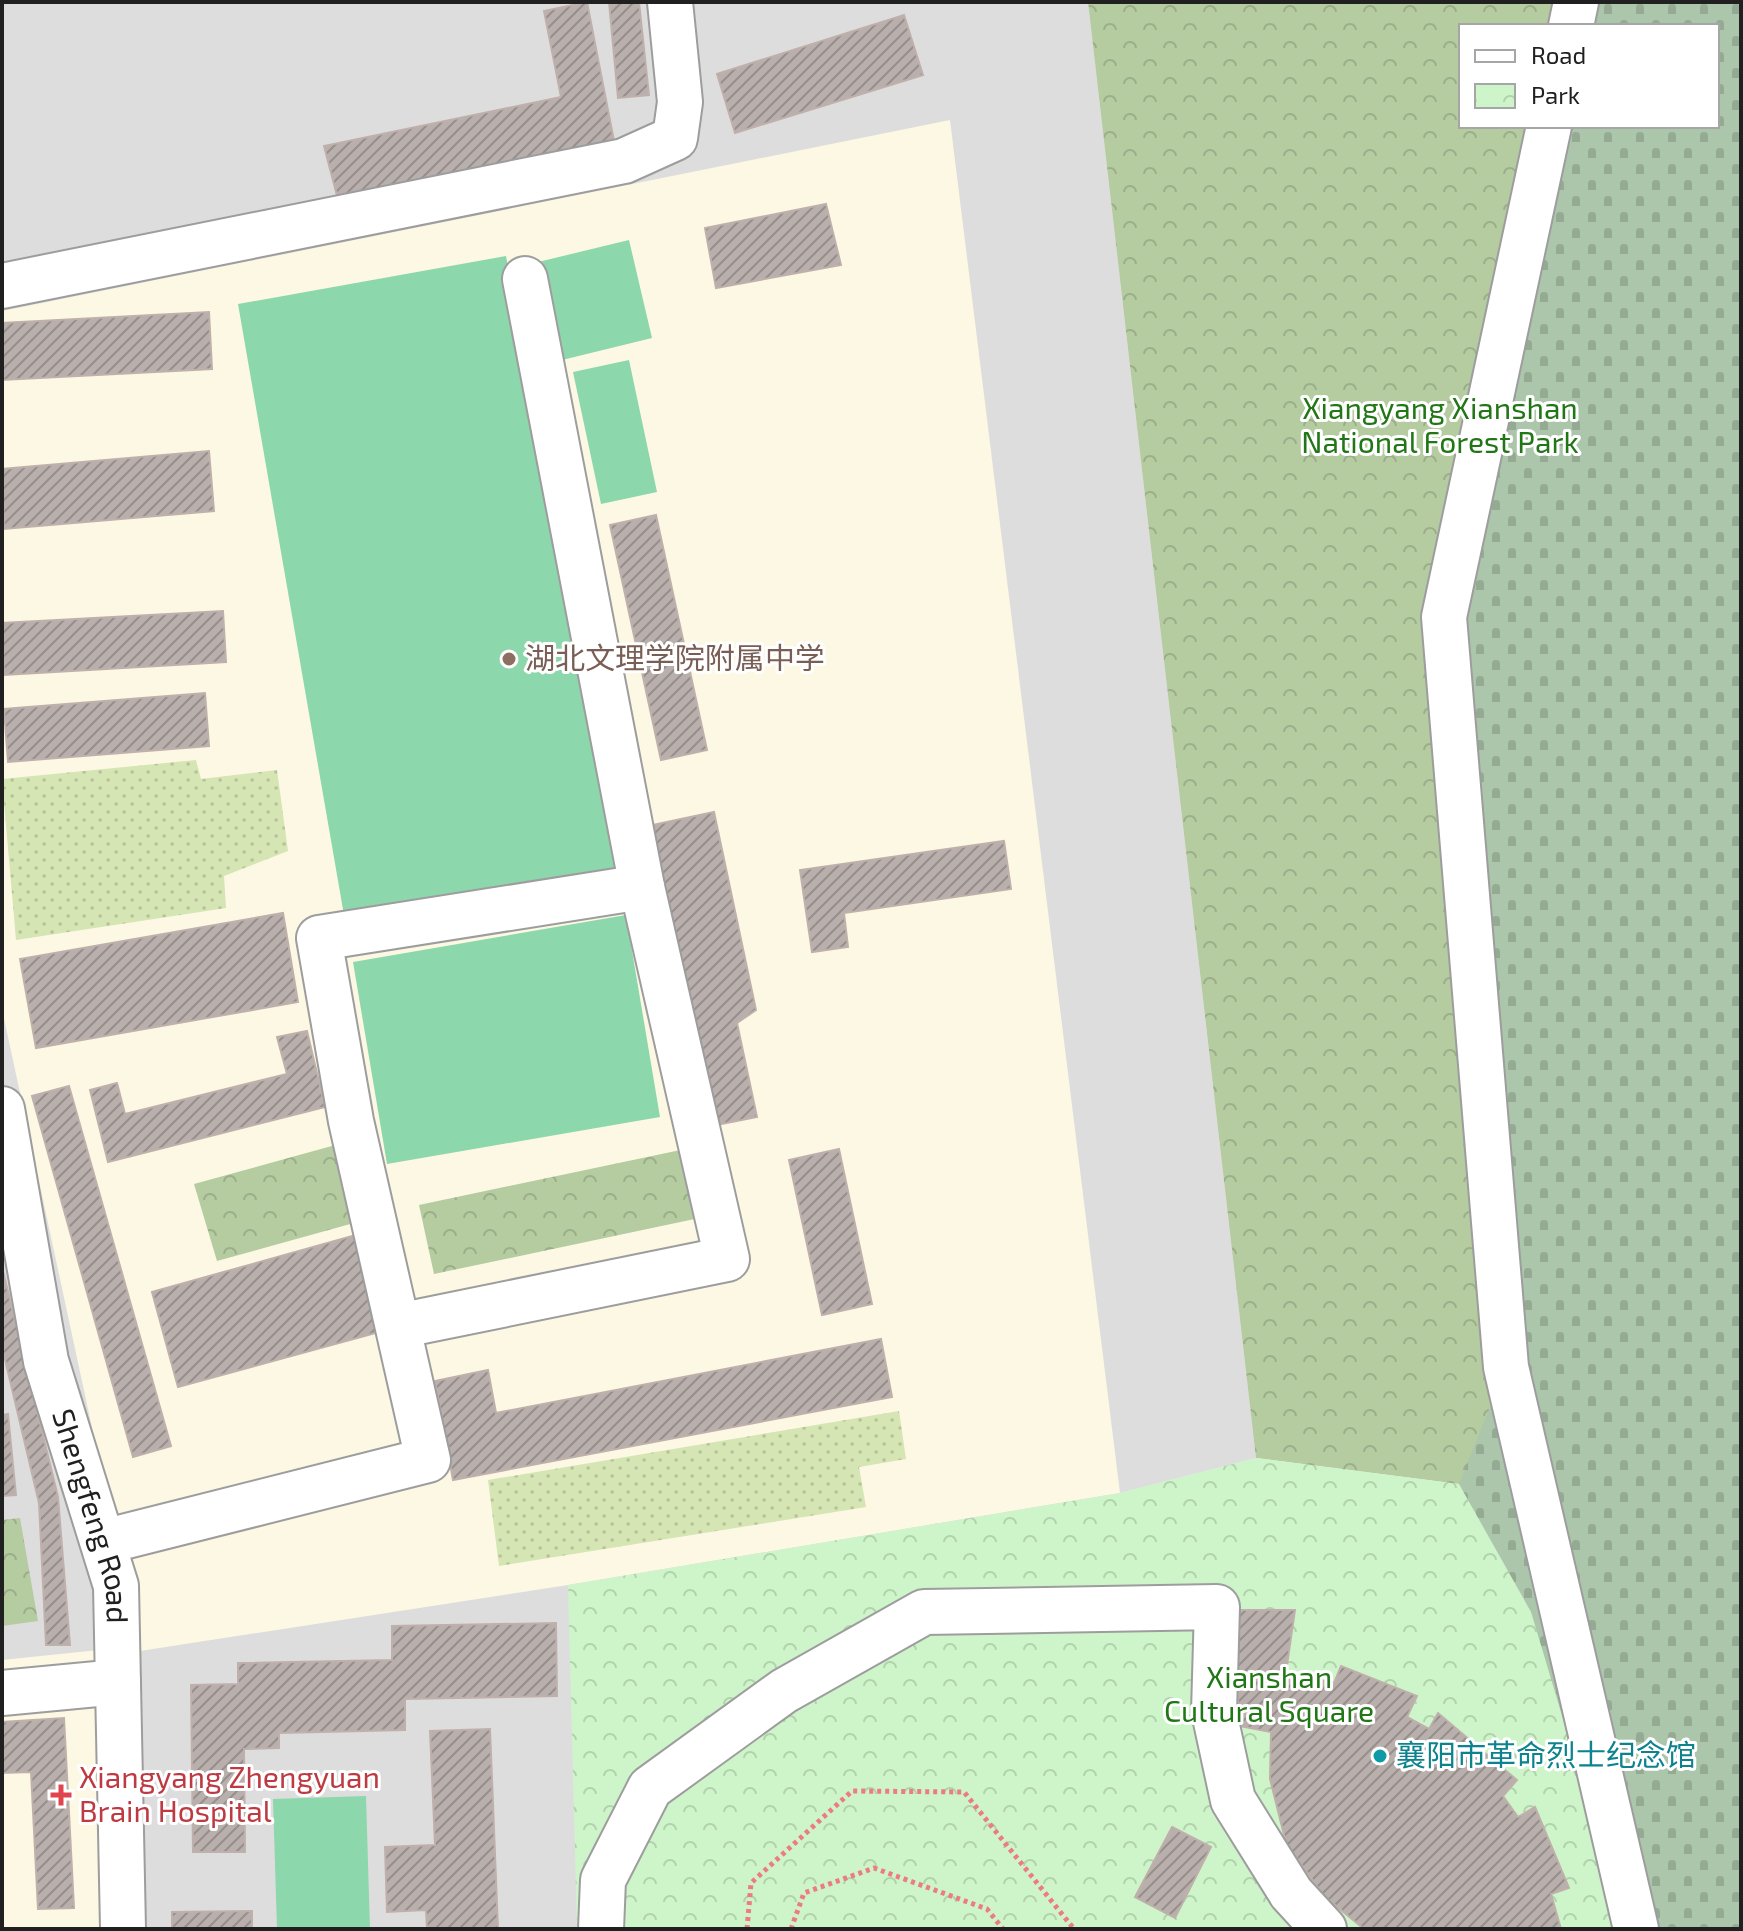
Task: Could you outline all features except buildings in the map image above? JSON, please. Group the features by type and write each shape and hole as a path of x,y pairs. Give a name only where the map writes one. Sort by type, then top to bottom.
{"street":[{"path":"2,286 624,161 675,138 680,102 670,2"},
{"path":"1571,24 1576,2"},
{"path":"1549,128 1444,617 1506,1367 1636,1929"},
{"path":"398,1326 727,1259 642,887 525,279"},
{"path":"103,1542 428,1460 351,1121 319,938 642,887"},
{"name":"Shengfeng Road","path":"2,1109 46,1361 116,1586 123,1929"},
{"path":"601,1929 603,1880 650,1788 784,1691 924,1612 1217,1607 1214,1712 1233,1800 1291,1893 1324,1929"},
{"path":"2,1693 118,1682"}],"path":[{"path":"747,1929 751,1883 852,1791 964,1792 1074,1929"},
{"path":"791,1929 804,1893 874,1868 987,1909 1003,1929"}],"shaded area":[{"name":"湖北文理学院附属中学","path":"2,2 1088,2 1256,1458 1120,1493 625,1929 2,1929"},
{"name":"湖北文理学院附属中学","path":"950,120 1120,1493 568,1585 140,1651 2,1009 2,311"},
{"name":"Xiangyang Zhengyuan Brain Hospital","path":"118,1648 122,1929 2,1929 2,1660"}],"green space":[{"name":"Xiangyang Xianshan National Forest Park","path":"1088,2 1741,2 1741,1929 1459,1484 1256,1458"},
{"path":"1576,2 1741,2 1741,1929 1324,1929 1459,1484 1506,1367 1444,617 1549,128 1719,128 1719,24 1571,24"},
{"path":"629,240 652,338 558,361 534,263"},
{"path":"506,256 619,880 345,921 238,304"},
{"path":"629,360 657,492 601,504 573,372"},
{"path":"196,760 201,779 277,770 288,851 224,876 226,908 16,940 2,779"},
{"path":"626,915 660,1117 387,1164 353,962"},
{"path":"339,1144 361,1221 217,1261 194,1184"},
{"path":"690,1148 704,1217 434,1274 419,1205"},
{"path":"899,1411 906,1459 859,1467 866,1507 499,1566 488,1480"},
{"name":"Xianshan Cultural Square","path":"1256,1458 1459,1484 1531,1612 1626,1929 577,1929 568,1585 1120,1493"},
{"path":"20,1518 38,1621 2,1626 2,1520"},
{"path":"366,1796 370,1929 277,1929 273,1799"}],"place":[{"name":"湖北文理学院附属中学","path":"509,659"},
{"name":"襄阳市革命烈士纪念馆","path":"1380,1756"},
{"name":"Xiangyang Zhengyuan Brain Hospital","path":"61,1795"}]}
